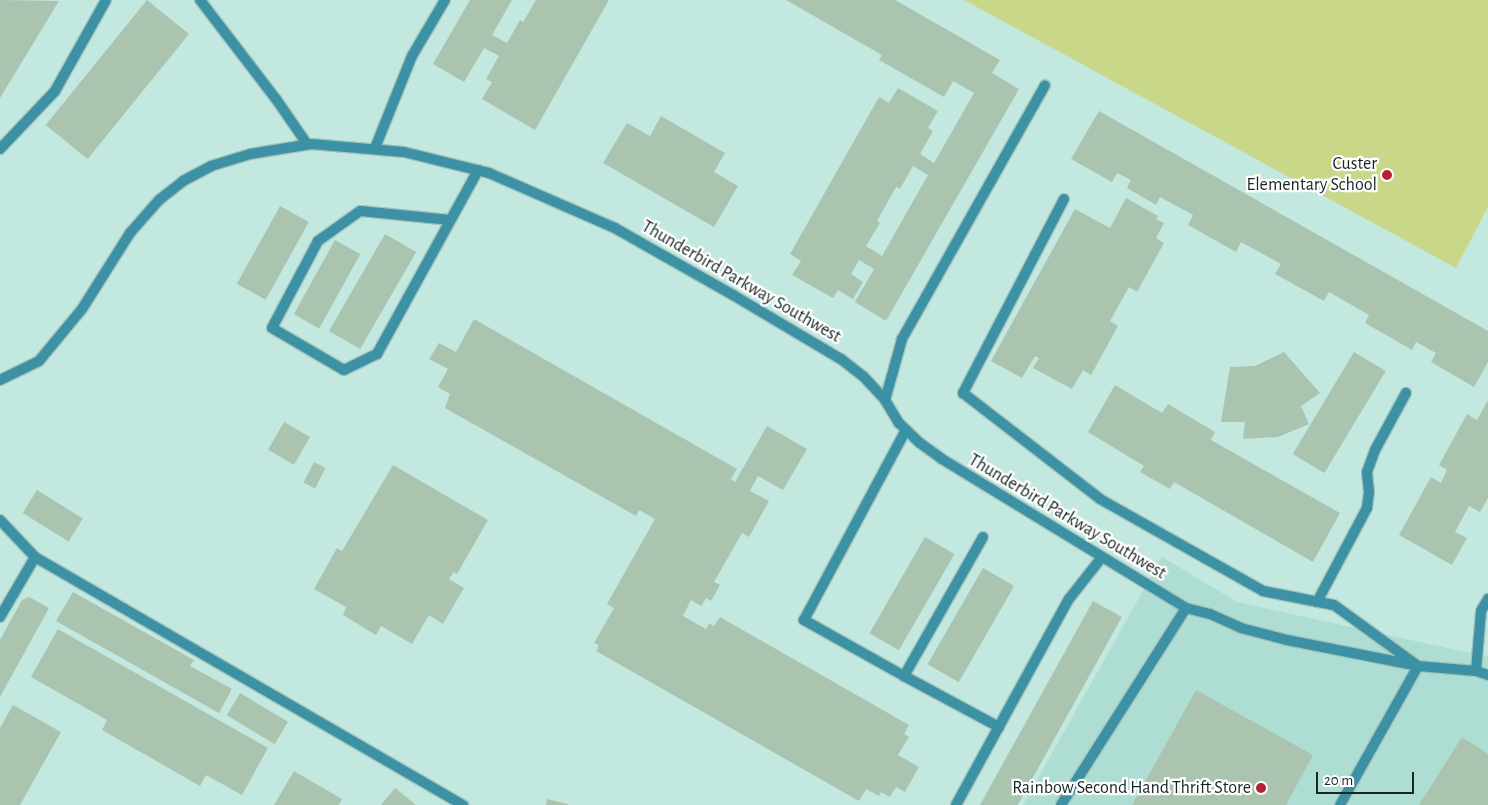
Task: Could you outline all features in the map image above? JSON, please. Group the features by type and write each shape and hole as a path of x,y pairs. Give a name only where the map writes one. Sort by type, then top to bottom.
{"street":[{"path":"0,149 55,92 106,0"},
{"path":"200,0 276,99 307,144"},
{"path":"375,148 412,56 445,0"},
{"path":"885,400 902,339 1045,85"},
{"name":"Thunderbird Parkway Southwest","path":"0,380 39,360 82,309 130,233 159,200 184,180 211,166 242,156 307,144 375,148 404,152 489,173 615,228 724,290 841,359 863,376 885,400 906,430 942,459 1186,608 1210,614 1241,628 1287,640 1418,666 1476,671 1488,675"},
{"path":"450,220 360,212 318,241 272,328 344,370 377,354 478,170"},
{"path":"1064,199 963,393 1100,499 1263,591 1334,605 1418,666 1340,805"},
{"path":"1317,602 1367,508 1369,492 1367,472 1375,450 1406,393"},
{"path":"906,430 804,620 999,727"},
{"path":"0,520 34,557 463,805"},
{"path":"904,676 983,537"},
{"path":"0,617 34,557"},
{"path":"956,805 1069,599 1102,557"},
{"path":"1476,671 1481,611 1488,599"},
{"path":"1061,805 1186,608"}],"shaded area":[{"path":"1162,557 1237,602 1488,657 1488,805 1023,805"}],"green space":[{"name":"Custer Elementary School","path":"964,0 1488,0 1488,207 1456,268"}],"building":[{"path":"0,0 59,1 0,98"},
{"path":"147,0 189,34 88,159 46,125"},
{"path":"470,0 512,0 492,35 507,43 520,20 523,22 536,0 609,0 535,130 482,99 492,82 486,79 499,56 484,48 464,82 433,64"},
{"path":"786,0 895,0 1000,60 992,73 1019,89 886,321 855,302 874,269 859,260 851,274 863,282 853,299 838,290 833,298 792,275 801,261 790,254 879,97 889,103 898,88 938,111 928,128 933,131 920,154 934,163 974,93 953,81 944,97 879,60 882,55","holes":["913,166 928,175 882,256 866,246 880,223 877,221 896,187 900,189"]},
{"path":"1099,111 1488,331 1488,362 1474,387 1431,362 1436,353 1416,342 1412,350 1365,323 1369,315 1329,292 1324,301 1275,274 1281,264 1241,242 1236,252 1188,225 1193,215 1160,197 1156,205 1127,188 1131,180 1117,173 1112,182 1071,159"},
{"path":"661,116 725,153 714,172 738,186 714,227 603,163 627,123 650,136"},
{"path":"1126,198 1158,216 1156,219 1164,223 1156,238 1164,243 1137,292 1129,287 1110,321 1118,326 1091,375 1083,370 1072,389 1033,368 1039,358 1035,356 1022,378 991,361 1075,209 1110,228"},
{"path":"280,206 309,222 266,300 237,284"},
{"path":"385,234 416,252 360,349 329,331"},
{"path":"335,240 360,254 319,328 294,314"},
{"path":"474,319 737,469 731,479 735,482 767,426 807,449 783,490 758,476 750,491 769,501 749,537 742,533 714,582 720,585 711,601 706,598 701,606 691,600 683,616 706,629 709,623 714,626 720,617 909,725 904,734 909,737 898,755 919,767 905,792 896,787 890,797 881,792 879,796 866,789 859,801 596,651 599,645 594,643 614,608 607,604 655,519 639,510 636,516 445,408 450,394 438,387 448,369 429,359 439,343 456,352"},
{"path":"1284,352 1320,393 1301,406 1309,424 1278,437 1243,439 1245,422 1221,422 1230,367 1255,366"},
{"path":"1354,352 1386,371 1324,473 1293,454"},
{"path":"1115,385 1162,413 1168,404 1215,432 1211,440 1340,513 1313,562 1174,482 1170,489 1140,472 1144,466 1088,432"},
{"path":"1488,400 1488,498 1480,512 1469,506 1455,532 1467,538 1452,565 1399,535 1431,477 1441,483 1447,470 1439,465 1467,414 1477,420"},
{"path":"284,422 310,437 294,465 268,450"},
{"path":"314,462 326,468 315,488 304,482"},
{"path":"393,465 488,520 457,574 454,572 449,579 464,588 443,624 429,615 412,644 381,626 376,635 343,615 346,607 314,589 337,548 342,551"},
{"path":"37,490 83,519 68,542 23,513"},
{"path":"925,537 954,554 899,650 870,633"},
{"path":"983,568 1014,586 959,682 928,664"},
{"path":"73,592 194,660 190,666 232,689 219,713 56,621"},
{"path":"29,597 49,608 0,697 0,640 22,600"},
{"path":"1093,601 1122,617 1018,805 980,805"},
{"path":"58,629 268,748 242,795 206,775 200,786 102,730 107,720 31,677"},
{"path":"1196,690 1313,755 1286,805 1132,805"},
{"path":"240,693 288,722 275,744 227,715"},
{"path":"13,705 61,732 20,805 0,805 0,728"},
{"path":"1462,737 1488,754 1488,805 1419,805"},
{"path":"294,771 342,799 339,805 274,805"},
{"path":"395,788 416,805 381,805"},
{"path":"547,799 568,804 568,805 546,805"}],"place":[{"name":"Custer Elementary School","path":"1387,175"},
{"name":"Rainbow Second Hand Thrift Store","path":"1261,788"}]}
